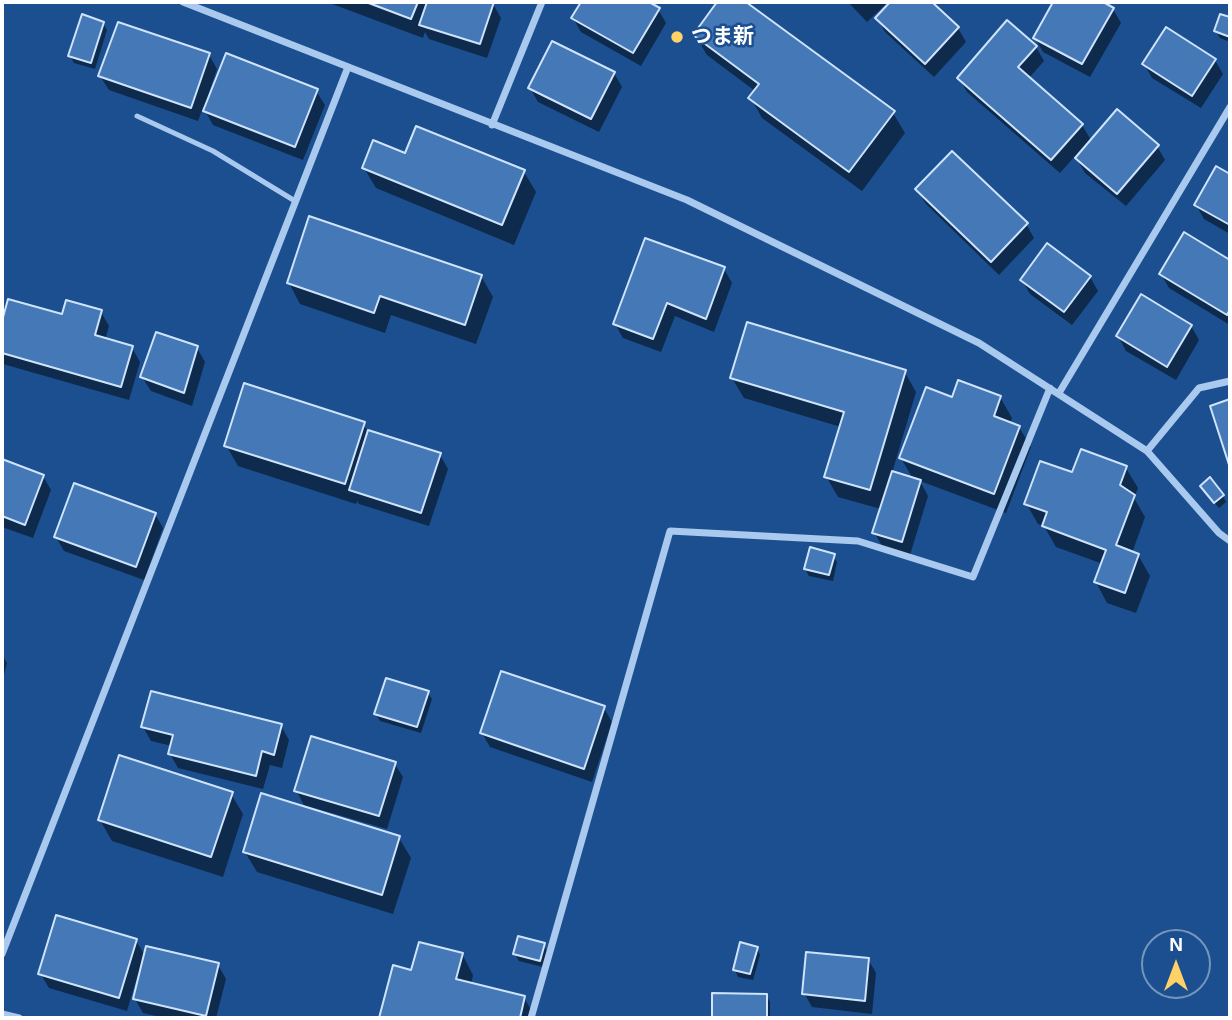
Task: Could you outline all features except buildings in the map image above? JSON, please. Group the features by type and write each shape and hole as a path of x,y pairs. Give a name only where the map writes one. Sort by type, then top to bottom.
{"street":[{"path":"183,2 687,201 979,343 1147,451 1219,533 1230,541"},
{"path":"492,125 542,2"},
{"path":"2,954 348,67"},
{"path":"1059,393 1230,107"},
{"path":"1147,451 1199,388 1230,381"},
{"path":"531,1018 670,531 858,541 973,577 1050,388"},
{"path":"2,1014 19,1018"}],"lane":[{"path":"137,116 213,152 295,201"}],"place":[{"name":"つま新","path":"677,37"}]}
